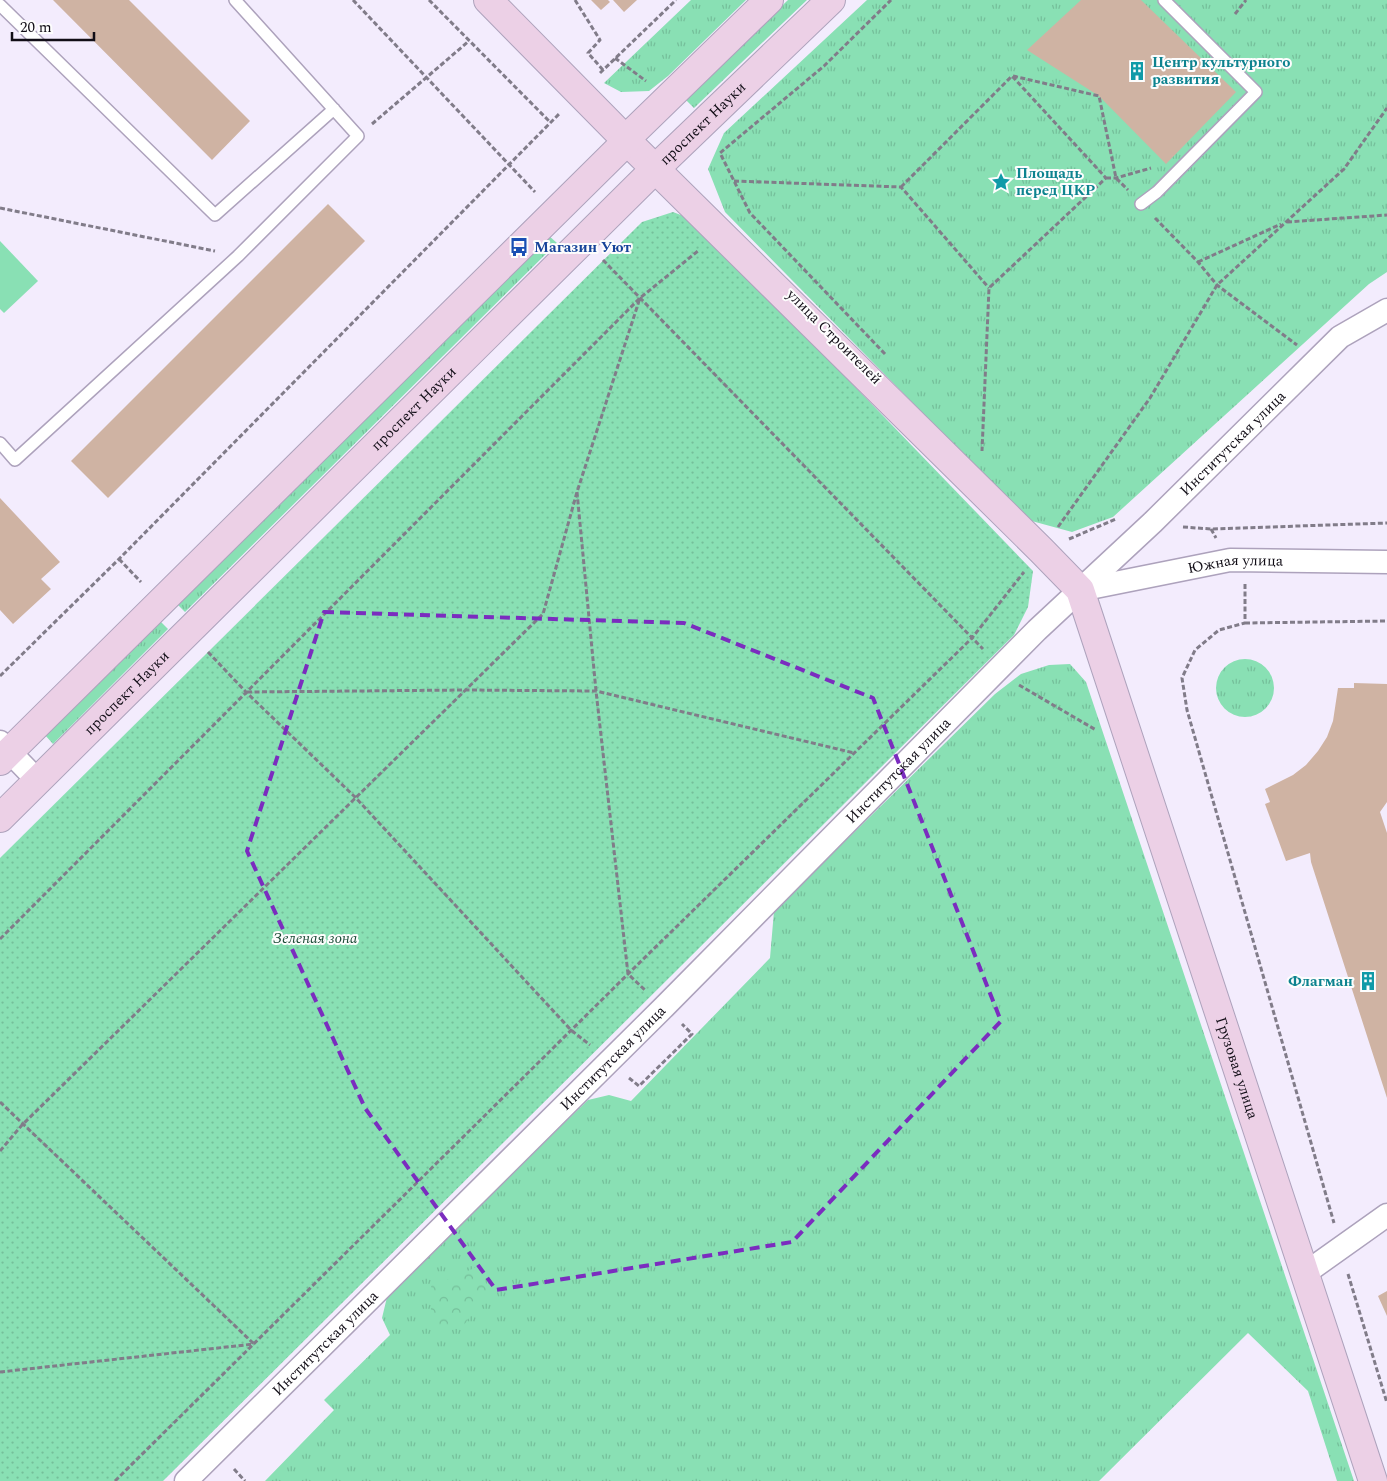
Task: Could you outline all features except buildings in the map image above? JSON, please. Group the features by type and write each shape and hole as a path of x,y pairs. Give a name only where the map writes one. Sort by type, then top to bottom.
{"main road":[{"name":"улица Строителей","path":"488,0 580,93 1052,538 1083,590"},
{"path":"3,751 555,212 769,0"},
{"name":"проспект Науки","path":"0,818 583,240 831,0"},
{"name":"улица Строителей","path":"658,167 720,234 1052,538"},
{"name":"Грузовая улица","path":"1083,590 1102,655 1373,1481"}],"street":[{"name":"Институтская улица","path":"186,1481 664,1007 1037,630 1083,590 1340,337 1387,310"},
{"name":"Южная улица","path":"1083,590 1230,560 1387,562"},
{"path":"3,751 37,780"},
{"path":"1304,1274 1387,1215"}],"lane":[{"path":"0,443 15,460 238,256 358,136 235,0"},
{"path":"1141,204 1157,192 1256,92 1164,0"},
{"path":"0,5 215,215 334,109"}],"path":[{"path":"353,0 555,212"},
{"path":"429,0 550,122"},
{"path":"575,0 600,40 588,53 603,70"},
{"path":"0,676 119,560 550,122 676,0"},
{"path":"886,355 750,213 720,153 824,66 891,0"},
{"path":"1235,14 1246,0"},
{"path":"358,136 469,41"},
{"path":"900,187 1012,76"},
{"path":"1012,76 1106,178"},
{"path":"1012,76 1099,96 1116,178 1198,262 1217,285 1298,346"},
{"path":"115,1481 571,1030 972,638 1052,538 1150,398 1217,285 1344,169 1387,108"},
{"path":"989,288 1106,178 1116,178 1158,167"},
{"path":"733,181 900,187 989,288 982,454 975,447"},
{"path":"0,208 238,256"},
{"path":"1198,262 1286,222 1387,215"},
{"path":"0,939 640,298 720,234"},
{"path":"583,240 1001,666 1016,684 1101,732"},
{"path":"0,1151 22,1125 543,614 578,492 640,298"},
{"path":"246,692 356,797 571,1030 610,1060 638,1086 692,1034 628,974 596,691 578,492"},
{"path":"1153,522 1211,529 1387,523"},
{"path":"1211,529 1246,586 1245,623"},
{"path":"1387,621 1245,623 1219,630 1195,650 1182,678 1186,710 1387,1403"},
{"path":"246,692 596,691 854,753"},
{"path":"0,1102 254,1344"},
{"path":"0,1372 254,1344"}],"highlighted area":[{"path":"324,612 684,623 873,698 1001,1021 792,1242 496,1290 365,1108 247,851"}],"green space":[{"path":"691,0 746,0 668,76 649,91 621,92 604,83"},
{"path":"788,0 807,0 694,108 685,99"},
{"path":"867,0 1387,0 1387,272 1369,284 1113,517 1072,532 1028,520 725,212 708,169 724,133"},
{"name":"Зеленая зона","path":"673,212 694,220 1033,571 1028,607 1014,635 163,1481 0,1481 0,858 642,222"},
{"path":"548,235 557,243 185,612 177,604"},
{"path":"0,241 38,281 4,313 0,309"},
{"path":"160,621 168,629 53,744 45,735"},
{"path":"1239,659 1251,659 1266,667 1274,682 1274,694 1266,709 1251,717 1239,717 1224,709 1216,694 1216,682 1224,667"},
{"path":"1070,664 1086,682 1354,1481 1337,1481 1308,1391 1248,1333 1099,1481 265,1481 334,1410 324,1400 390,1335 382,1318 388,1293 588,1100 609,1095 631,1101 770,958 774,911 995,694 1021,674 1049,665"},
{"path":"477,1267 490,1290 461,1329 431,1327 431,1286"}],"place":[{"name":"Центр культурного развития","path":"1137,71"},
{"name":"Площадь перед ЦКР","path":"1001,182"},
{"name":"Магазин Уют","path":"519,247"},
{"name":"Флагман","path":"1368,981"}]}
